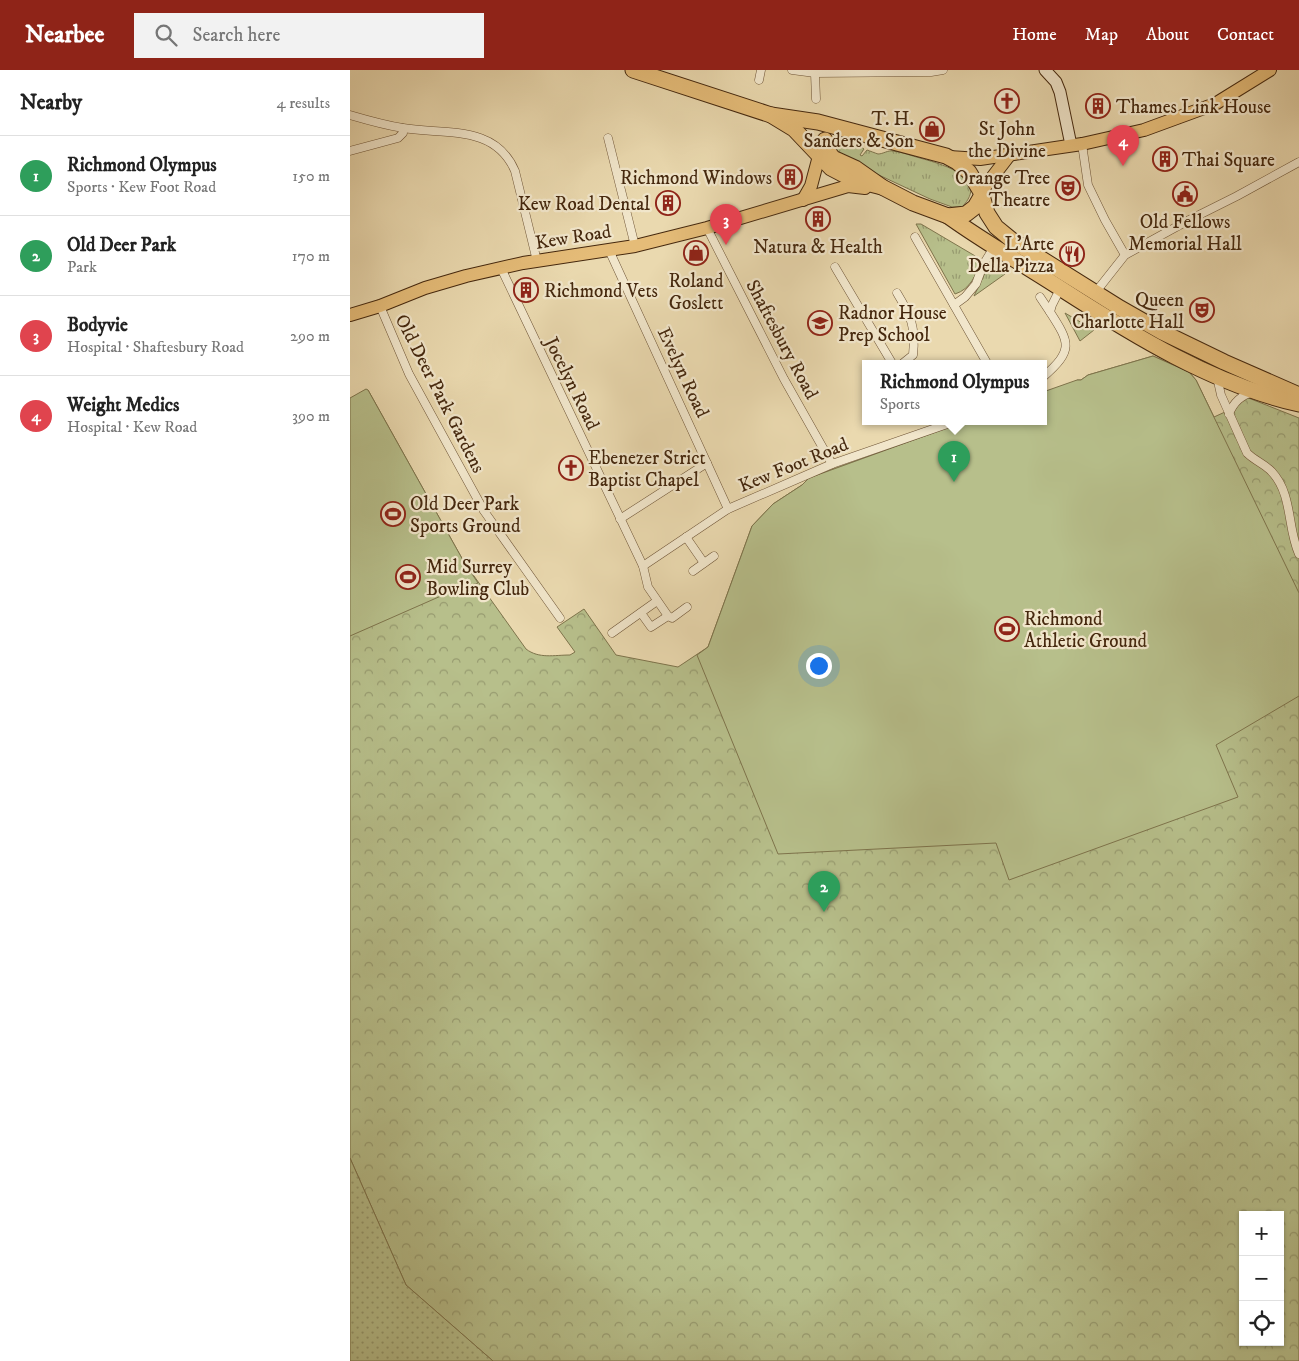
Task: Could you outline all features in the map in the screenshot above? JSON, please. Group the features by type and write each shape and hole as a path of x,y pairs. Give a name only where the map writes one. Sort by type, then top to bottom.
{"highway":[{"path":"633,70 661,74 771,115 794,129 831,168 854,180 882,187"},
{"path":"771,115 812,120 946,156 958,162 970,172 982,194 987,213 996,227 1020,246 1162,332 1299,395"},
{"path":"818,156 829,133 839,128"},
{"path":"825,140 826,150 833,158 855,168 882,187 948,216 1110,321 1160,349 1216,376 1258,392 1299,404"},
{"path":"948,216 966,214 975,207 982,194"}],"main road":[{"path":"946,156 980,159 1076,144 1144,130 1215,104 1268,71"},
{"path":"982,194 1011,153"},
{"path":"803,200 810,190 818,156"},
{"name":"Kew Road","path":"350,315 433,286 501,268 635,246 707,228 848,186 855,186 913,202"}],"street":[{"path":"759,80 761,70"},
{"path":"792,70 815,73 932,72 943,70"},
{"path":"1045,70 1056,82 1060,92 1088,185 1125,255"},
{"path":"815,73 816,99"},
{"path":"350,115 402,128 470,135 485,139 503,151 514,171 536,261"},
{"path":"350,151 398,138 403,133 402,128"},
{"path":"608,138 635,246"},
{"path":"1094,292 1125,255 1299,162"},
{"name":"Shaftesbury Road","path":"707,228 784,379 832,464"},
{"path":"915,237 985,360"},
{"path":"954,305 976,284 994,247"},
{"name":"Evelyn Road","path":"609,250 728,509"},
{"path":"835,267 890,360"},
{"name":"Jocelyn Road","path":"501,268 643,566 648,587 668,616"},
{"path":"1050,312 1060,288"},
{"path":"897,293 905,306 915,334 913,355 907,360"},
{"path":"1040,297 1066,342 1066,348 1056,364 1047,372"},
{"name":"Old Deer Park Gardens","path":"380,306 409,374 484,511 560,618"},
{"path":"1206,353 1214,366 1221,395 1247,454 1272,473 1281,486 1287,501 1294,544 1299,554"},
{"path":"1229,414 1234,404 1241,397 1251,392 1258,392"},
{"path":"926,425 929,429"},
{"name":"Kew Foot Road","path":"643,566 728,509 832,464 942,425"},
{"path":"620,519 707,464"},
{"path":"686,537 704,562"},
{"path":"693,571 714,556"},
{"path":"612,633 657,601"},
{"path":"641,613 651,628 668,616 672,618 687,607"}],"green space":[{"path":"841,137 854,141 864,149 860,155 862,156 867,150 878,154 893,151 950,168 967,180 971,188 969,197 962,207 952,207 930,199 834,152 833,146"},
{"path":"916,224 921,224 982,260 978,271 969,285 961,292 955,294"},
{"path":"991,265 1005,274 974,296 986,271"},
{"path":"1065,313 1094,330 1080,341"},
{"path":"1153,356 1189,372 1196,380 1214,417 1236,407 1246,397 1299,418 1299,1361 493,1361 406,1285 350,1158 350,399 368,390 464,562 526,649 536,654 547,656 570,655 575,652 557,627 584,609 616,655 678,667 708,647 752,526 773,504 802,485 809,478 955,425 1047,425 1047,416 1077,380"},
{"name":"Richmond Athletic Ground","path":"1153,356 1189,372 1196,380 1299,593 1299,696 1216,745 1238,797 1009,880 996,843 778,854 697,655 708,647 752,526 773,504 802,485 809,478 955,425 1047,425 1047,391 1081,380 1088,375"},
{"name":"Old Deer Park Sports Ground","path":"366,389 464,562 478,583 450,592 350,636 350,398"},
{"path":"350,1158 406,1285 493,1361 350,1361"}],"place":[{"name":"St John the Divine","path":"1007,101"},
{"name":"Thames Link House","path":"1098,106"},
{"name":"T. H. Sanders & Son","path":"932,129"},
{"name":"Thai Square","path":"1165,159"},
{"name":"Weight Medics","path":"1123,166"},
{"name":"Richmond Windows","path":"790,177"},
{"name":"Orange Tree Theatre","path":"1068,188"},
{"name":"Old Fellows Memorial Hall","path":"1185,194"},
{"name":"Kew Road Dental","path":"668,203"},
{"name":"Natura & Health","path":"818,219"},
{"name":"Bodyvie","path":"726,245"},
{"name":"Roland Goslett","path":"696,253"},
{"name":"L'Arte Della Pizza","path":"1072,254"},
{"name":"Richmond Vets","path":"526,290"},
{"name":"Queen Charlotte Hall","path":"1202,310"},
{"name":"Radnor House Prep School","path":"820,323"},
{"name":"Ebenezer Strict Baptist Chapel","path":"571,468"},
{"name":"Richmond Olympus","path":"954,482"},
{"name":"Old Deer Park Sports Ground","path":"393,514"},
{"name":"Mid Surrey Bowling Club","path":"408,577"},
{"name":"Richmond Athletic Ground","path":"1007,629"},
{"name":"Old Deer Park","path":"824,912"}]}
